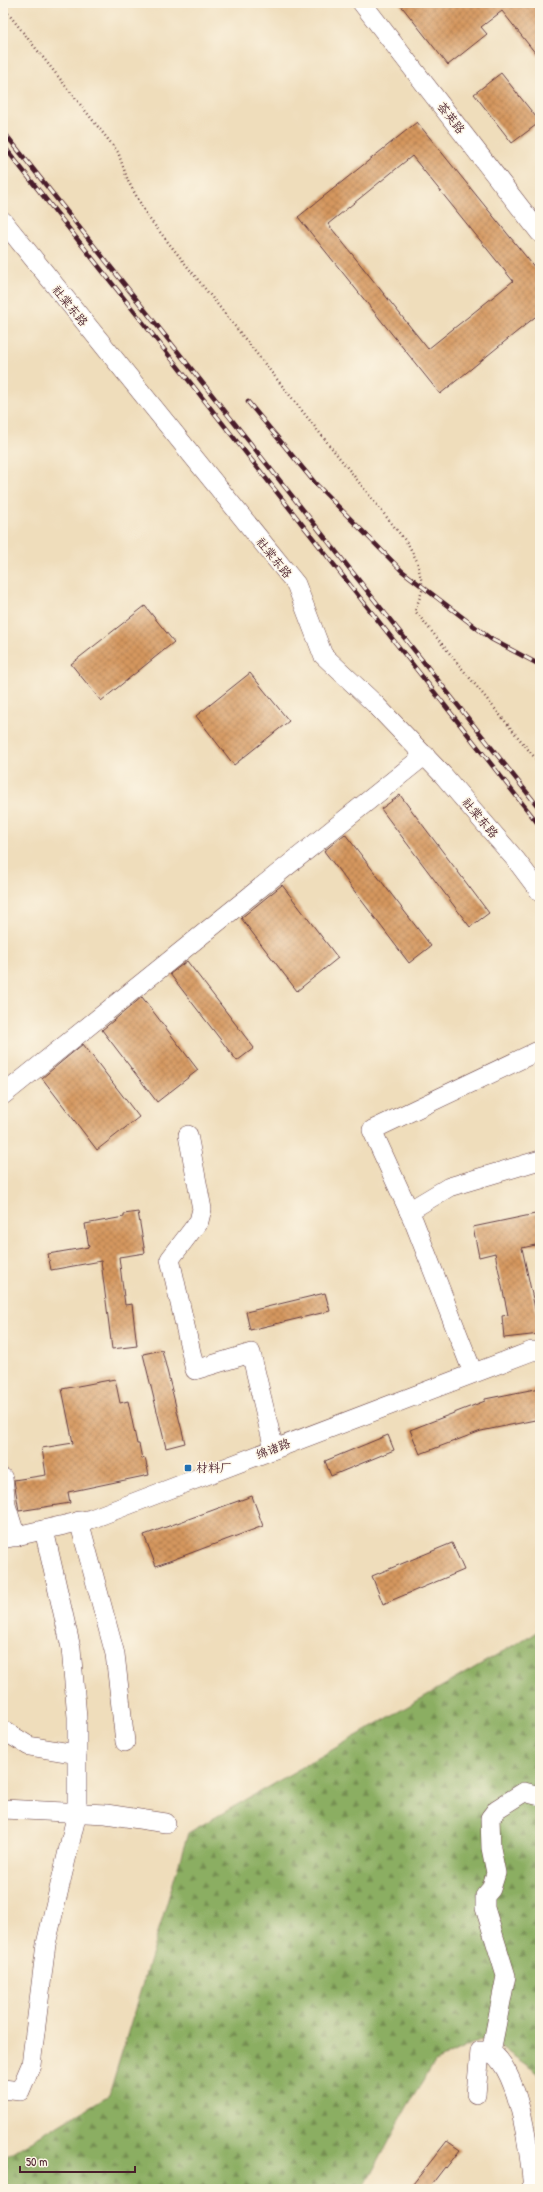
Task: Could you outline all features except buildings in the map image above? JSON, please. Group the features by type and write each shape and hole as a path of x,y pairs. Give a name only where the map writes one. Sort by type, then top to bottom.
{"street":[{"name":"荟英路","path":"362,3 540,233"},
{"name":"社棠东路","path":"3,221 296,584 323,655 425,756 516,860 540,892"},
{"path":"3,1095 425,756"},
{"path":"473,1373 409,1211 372,1130 540,1050"},
{"path":"188,1135 202,1209 199,1221 170,1259 195,1370 251,1353 274,1449"},
{"path":"409,1211 449,1187 540,1160"},
{"name":"绵诸路","path":"9,1538 79,1521 532,1351 540,1351"},
{"path":"3,1478 9,1538"},
{"path":"79,1521 116,1654 125,1742"},
{"path":"12,2090 31,2065 46,1944 77,1812 77,1717 70,1648 44,1530"},
{"path":"3,1730 29,1746 77,1754"},
{"path":"491,2052 506,1976 486,1908 485,1896 491,1889 496,1873 491,1848 490,1818 497,1809 524,1792 540,1796"},
{"path":"3,1809 106,1814 166,1823"},
{"path":"476,2094 480,2051 491,2052 508,2074 515,2091 530,2161 533,2189"}],"path":[{"path":"3,7 118,152 128,182 148,217 408,544 417,561 423,588 415,611 540,764"}],"green space":[{"path":"540,1630 540,2078 538,2073 486,2037 435,2062 408,2105 363,2189 3,2189 3,2158 109,2095 188,1833"}],"railway":[{"path":"3,131 540,809"},
{"path":"3,145 540,826"},
{"path":"248,402 315,483 402,571 491,639 540,665"}],"place":[{"name":"材料厂","path":"188,1468"}]}
